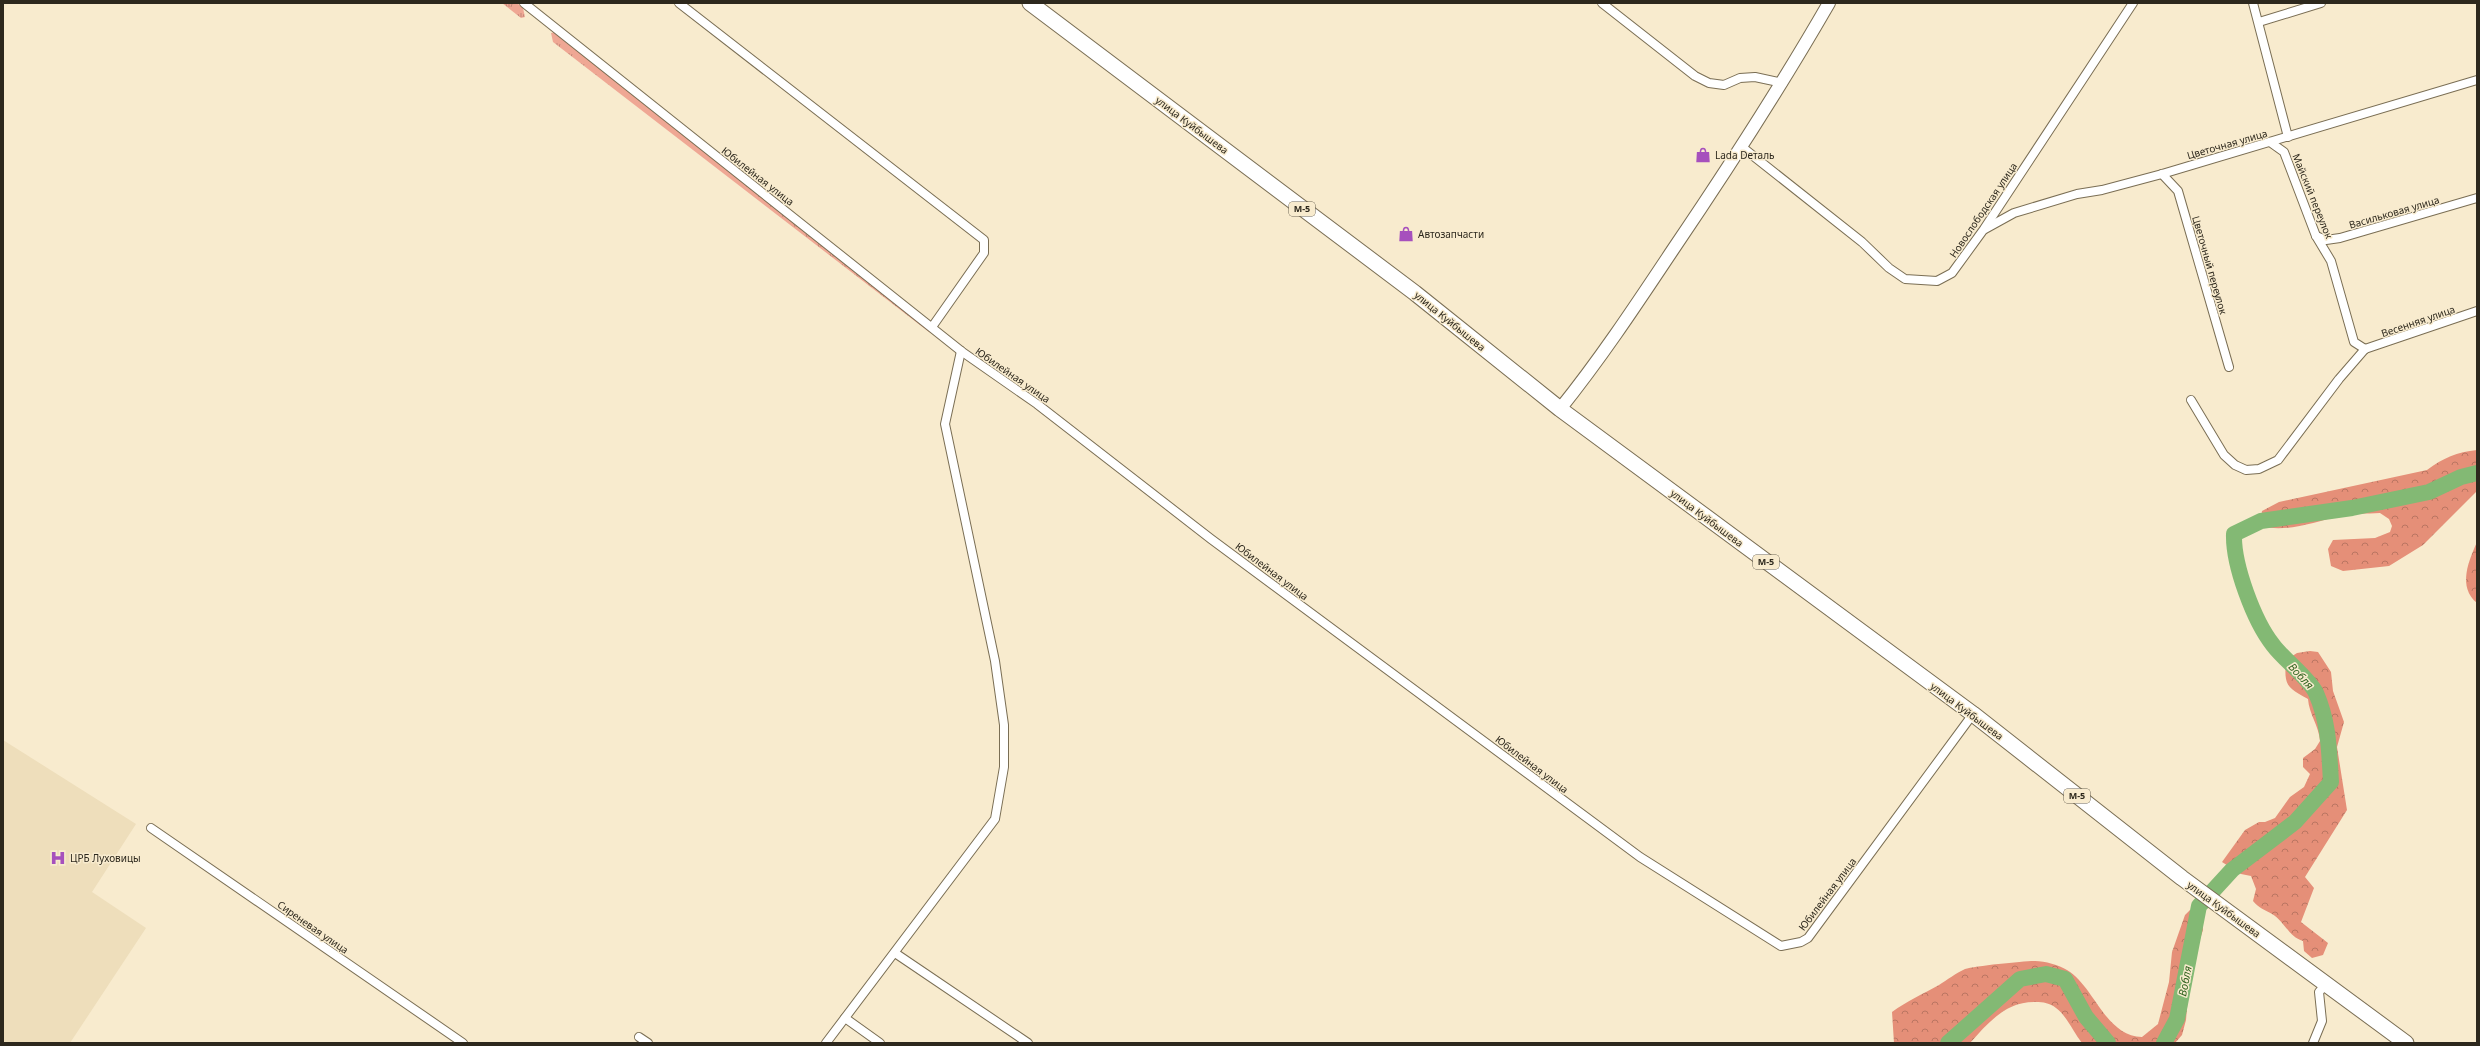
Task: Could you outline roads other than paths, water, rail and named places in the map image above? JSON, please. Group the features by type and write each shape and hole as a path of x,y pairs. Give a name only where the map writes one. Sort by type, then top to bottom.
{"highway":[{"name":"улица Куйбышева","path":"1030,3 1415,293 1560,409 1973,714 2182,878 2406,1043"}],"street":[{"name":"Юбилейная улица","path":"524,3 961,351 1037,404 1211,538 1640,858 1781,946 1800,942 1808,938 1973,714"},
{"path":"679,3 984,240 984,253 932,327"},
{"path":"1602,3 1695,76 1709,83 1724,85 1740,78 1755,77 1783,83"},
{"path":"1560,409 1594,367 1742,147 1783,83 1829,3"},
{"name":"Новослободская улица","path":"1742,147 1862,242 1889,268 1905,279 1937,281 1952,273 1984,230 2134,3"},
{"path":"2253,3 2288,137"},
{"path":"2259,22 2321,3"},
{"name":"Цветочная улица","path":"1984,230 2014,213 2033,207 2077,194 2102,190 2162,174 2477,80"},
{"name":"Майский переулок","path":"2270,142 2284,152 2316,236 2331,261 2354,342 2365,350"},
{"name":"Цветочный переулок","path":"2162,174 2178,191 2229,367"},
{"name":"Васильковая улица","path":"2316,236 2326,240 2340,238 2477,198"},
{"name":"Весенняя улица","path":"2365,350 2477,311"},
{"path":"2191,400 2224,455 2235,465 2246,470 2258,469 2278,460 2339,379 2365,350"},
{"path":"826,1043 995,819 1004,767 1004,725 995,661 945,424 961,351"},
{"name":"Сиреневая улица","path":"151,828 463,1043"},
{"path":"895,953 1028,1043"},
{"path":"2314,1043 2322,1021 2318,999 2319,992 2326,984"},
{"path":"845,1018 880,1043"},
{"path":"639,1037 648,1043"}],"waterway":[{"name":"Вобля","path":"2164,1043 2177,1019 2199,906 2232,870 2295,822 2331,782 2326,726 2324,715 2316,693 2302,675 2273,645 2259,622 2252,608 2241,576 2237,561 2234,534 2261,521 2352,508 2429,492 2461,477 2477,473"},
{"name":"Вобля","path":"1948,1043 2020,979 2046,974 2065,979 2086,1017 2108,1043"}],"place":[{"name":"Lada Dеталь","path":"1703,155"},
{"name":"Автозапчасти","path":"1406,234"},
{"name":"ЦРБ Луховицы","path":"58,858"}]}
